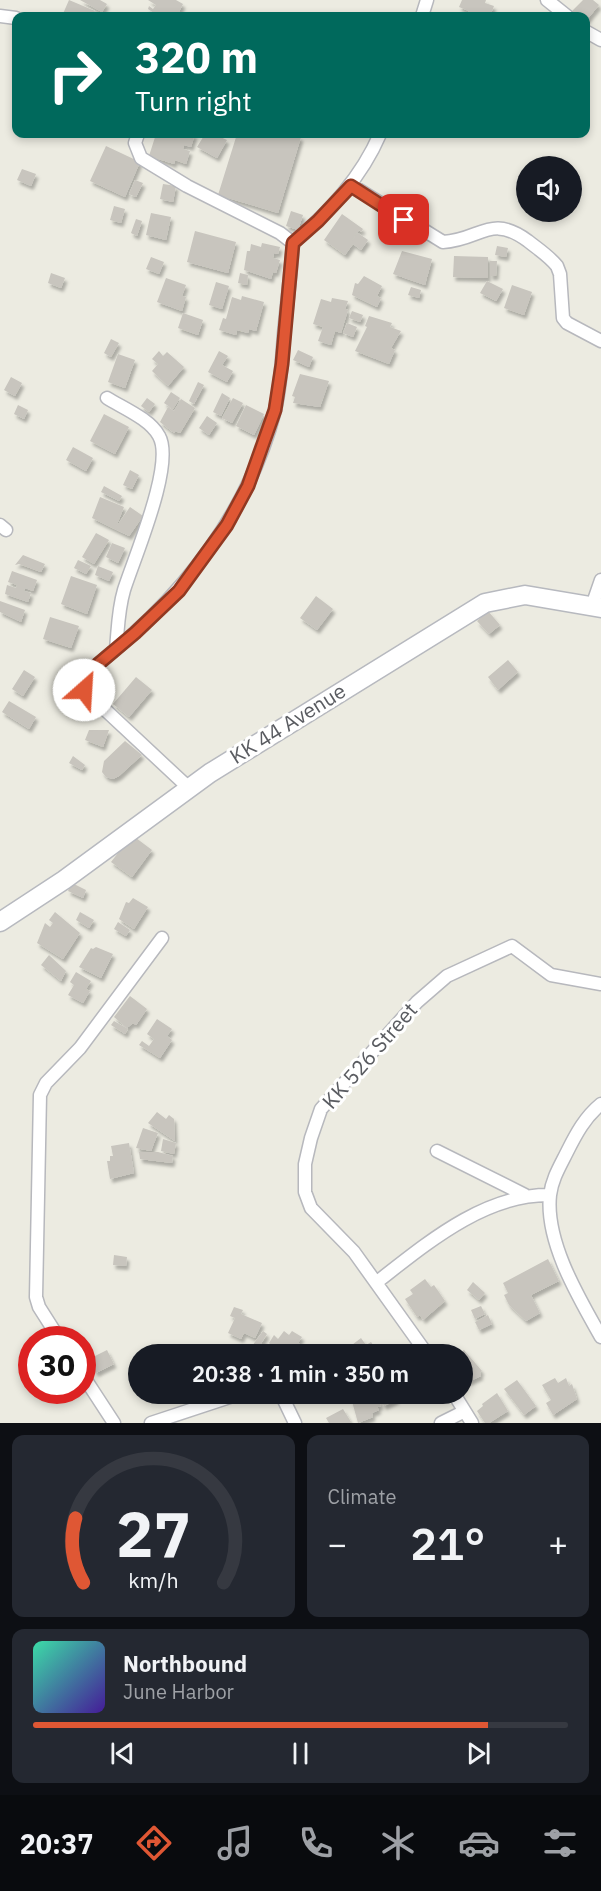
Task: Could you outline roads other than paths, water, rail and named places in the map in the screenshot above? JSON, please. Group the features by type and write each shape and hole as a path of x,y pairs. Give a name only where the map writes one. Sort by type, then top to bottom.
{"main road":[{"name":"KK 44 Avenue","path":"0,922 64,880 268,735 485,603 525,595 596,607"}],"street":[{"path":"547,0 562,12"},
{"path":"137,138 135,143 141,158 187,186 280,233 293,243"},
{"path":"190,789 84,690 84,676 179,591 227,525 248,486 275,410 282,364 293,243 318,221 351,186 378,138"},
{"path":"351,186 443,242 455,242 492,228 513,230 557,266 560,274 563,318 567,323 601,341"},
{"path":"107,398 158,433 163,445 154,501 119,609 116,649"},
{"path":"596,607 601,580"},
{"path":"51,1326 39,1307 36,1297 40,1095 46,1083 80,1048 162,938"},
{"name":"KK 526 Street","path":"421,1344 354,1252 311,1208 305,1192 305,1164 321,1109 436,984 447,976 512,946 551,975 601,984"},
{"path":"601,1104 590,1113 578,1131 555,1175 550,1195 551,1218 568,1278 601,1337"},
{"path":"437,1151 525,1195"},
{"path":"376,1282 439,1234 525,1195 550,1195"},
{"path":"96,1395 114,1423"},
{"path":"151,1423 209,1404"},
{"path":"286,1404 295,1423"},
{"path":"459,1404 472,1423"},
{"path":"441,1423 463,1412"}]}
